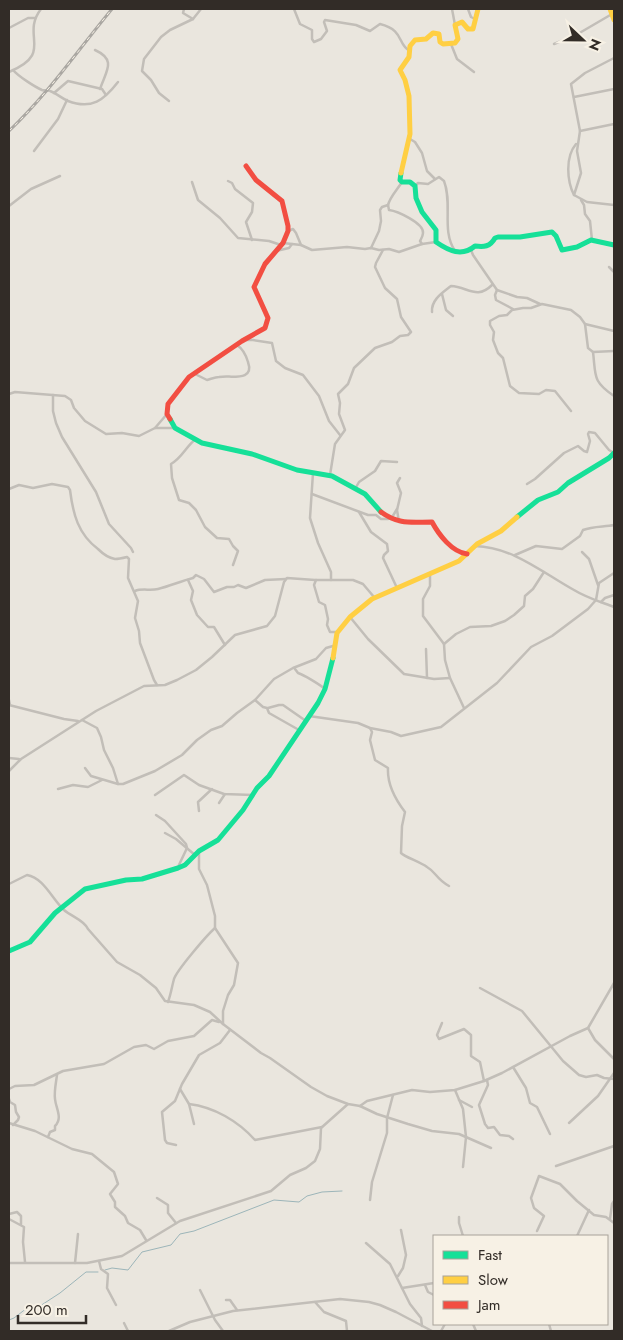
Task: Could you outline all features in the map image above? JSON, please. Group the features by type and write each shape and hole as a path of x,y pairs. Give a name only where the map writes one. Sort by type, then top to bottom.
{"street":[{"path":"11,71 27,63 33,54 35,18 41,9"},
{"path":"184,9 183,13 193,19"},
{"path":"169,101 159,93 152,80 144,73 143,63 161,37 170,30 193,19 201,9"},
{"path":"294,9 300,24 312,30 312,41 314,42 321,39 327,31 325,20 354,24 370,31 380,24 396,31 406,49 410,51"},
{"path":"422,244 420,241 423,234 422,229 410,219 390,210 388,205 389,200 394,196 402,182 400,178 405,161 406,147 410,139 409,96 400,70 409,57 410,46 415,40 426,39 433,33 439,34 442,43 451,44 458,40 452,9"},
{"path":"468,9 472,17 477,18"},
{"path":"455,25 463,22 468,29 472,30 477,18 478,9"},
{"path":"554,44 576,35 611,12 614,20"},
{"path":"10,26 28,18 35,18"},
{"path":"451,44 457,59 474,72"},
{"path":"95,50 105,55 109,67 100,89"},
{"path":"574,195 581,173 576,151 580,131 570,86 571,83 585,73 614,58"},
{"path":"11,71 42,90 54,93 67,100 89,104 98,102 106,96 118,82"},
{"path":"54,93 68,81 103,90 106,96"},
{"path":"573,97 614,89"},
{"path":"34,151 58,119 67,100"},
{"path":"580,131 614,124"},
{"path":"410,139 415,142 422,153 427,171 435,179"},
{"path":"577,143 570,152 570,184 574,195 581,200 614,205"},
{"path":"9,394 15,392 60,395 69,398 74,408 85,421 106,434 122,433 139,436 155,428 167,414 170,400 189,377 265,327 267,314 254,289 265,264 282,244 288,231 282,201 256,180 246,166"},
{"path":"9,206 31,189 60,176"},
{"path":"415,186 418,184 428,184 440,178 444,181 449,202 446,215 448,232 452,248 456,253"},
{"path":"228,181 253,203 252,212 246,222 252,240"},
{"path":"192,182 198,200 220,218 236,236 252,240 301,245 312,250 347,247 389,249 402,252 422,244 436,242 450,252 456,253 467,252 475,246 488,247 495,238 506,235 521,237 531,234 543,235 552,232 556,235 562,250 577,248 592,240 614,244"},
{"path":"402,182 410,182 415,186 416,198 422,212 436,230 436,242"},
{"path":"581,200 585,214 590,221 592,240"},
{"path":"372,248 379,231 381,221 380,210 388,205"},
{"path":"288,231 293,229 295,231 301,245"},
{"path":"276,252 289,248 292,244"},
{"path":"330,475 335,444 345,430 339,414 340,403 338,395 350,379 354,368 375,348 412,332 402,319 396,298 385,288 375,267 383,250"},
{"path":"471,250 497,290 542,304 571,310 580,317 585,324 586,345 593,352 594,371 597,380 604,389 614,396"},
{"path":"609,267 614,272"},
{"path":"432,312 433,302 452,286 480,293 492,285"},
{"path":"497,290 496,300 513,309 531,308 542,304"},
{"path":"442,294 446,310 454,316"},
{"path":"513,309 507,315 499,316 490,322 494,332 493,340 498,353 503,358 510,386 520,393 539,394 546,390 555,391 571,411"},
{"path":"585,324 614,331"},
{"path":"242,341 253,340 272,343 276,361 285,368 302,375 319,396 329,421 340,436"},
{"path":"194,373 207,380 219,377 244,376 249,372 250,367 243,350 237,345"},
{"path":"593,352 614,350"},
{"path":"53,396 53,411 62,437 96,492 110,524 133,552"},
{"path":"167,414 175,428"},
{"path":"155,428 175,428 196,440 211,445 252,454 284,466 330,475 365,494 378,510 390,519 399,522 432,522 438,534 460,553 467,554"},
{"path":"9,951 27,944 62,908 78,894 90,887 142,879 177,869 220,838 270,776 308,719 325,689 337,632 350,617 376,598 459,561 475,546 501,531 538,500 561,490 568,483 614,453 608,450 595,433 590,432 588,433 590,441 587,452 584,452 578,446 565,452 527,484"},
{"path":"196,440 192,442 179,459 171,464 172,478 177,497 196,510 204,526 218,538 229,539 232,546 238,551 233,565"},
{"path":"355,489 358,482 375,471 381,460 397,462"},
{"path":"313,473 310,518 318,543 331,572 331,580"},
{"path":"399,522 398,508 401,493 397,483 400,478"},
{"path":"9,489 19,485 33,488 48,484 68,487 79,529 105,555 116,559 128,558 128,578 138,602 135,618 140,643 154,682 158,685"},
{"path":"312,494 370,516 376,515 380,519 390,519"},
{"path":"390,519 398,508"},
{"path":"359,512 371,532 387,544 388,551 384,554 383,558 398,589"},
{"path":"513,555 536,546 562,549 580,536 583,530 590,527 598,528 614,525"},
{"path":"475,546 487,547 513,555 578,593 614,607"},
{"path":"267,708 283,705 308,719 358,723 370,728 404,735 441,727 497,683 529,649 552,636 588,609 596,600 598,585 589,559 582,552"},
{"path":"444,644 464,630 475,626 493,625 514,615 524,606 525,596 534,589 544,572"},
{"path":"598,585 602,580 614,573"},
{"path":"134,591 140,589 147,591 160,589 194,578 196,575 204,579 214,592 230,586 238,585 246,588 265,580 293,578 350,580 360,582 376,598"},
{"path":"430,575 430,586 423,599 422,612 426,622 444,644 445,660 450,678 464,708"},
{"path":"9,771 21,759 80,720 144,686 171,683 196,670 239,633 263,628 275,616 286,579"},
{"path":"187,580 193,590 191,600 197,615 208,626 214,627 225,645"},
{"path":"316,580 314,585 319,601 325,605 327,627 330,632 337,632"},
{"path":"601,602 605,598 614,595"},
{"path":"350,617 368,639 404,674 436,680 450,678"},
{"path":"85,768 91,776 118,784 138,779 182,755 204,735 222,726 255,700 274,679 316,659 326,648 333,646"},
{"path":"426,649 427,678"},
{"path":"294,668 298,673 306,675 311,681 318,683 325,689"},
{"path":"9,700 9,705 64,719 80,720 97,728 118,784"},
{"path":"255,700 267,708 270,713 300,731"},
{"path":"370,728 372,732 370,740 375,760 388,768 387,778 389,785 405,812 402,826 401,853 429,868 440,881 449,886"},
{"path":"9,758 21,759"},
{"path":"156,795 184,775 199,785 224,794 253,795"},
{"path":"58,789 74,785 88,787 90,784 102,780"},
{"path":"199,811 198,802 212,789"},
{"path":"219,803 224,794"},
{"path":"156,814 186,842 186,849 177,869"},
{"path":"165,833 176,838 186,849 197,853"},
{"path":"197,853 199,869 207,885 215,916 215,928 238,963 234,985 228,995 223,1011 222,1024"},
{"path":"9,884 24,876 31,876 42,883 62,908 86,924 118,962 140,975 156,988 160,996 168,1002 194,1005 208,1011 230,1030 325,1095 348,1104 360,1106 387,1118 432,1131 459,1134 492,1148"},
{"path":"168,1002 175,976 192,953 215,928"},
{"path":"360,1106 367,1101 412,1090 430,1092 455,1090 485,1080 513,1067 573,1034 588,1028 614,983"},
{"path":"480,988 522,1011 563,1061 579,1075 586,1077 597,1075 612,1079"},
{"path":"9,1089 15,1086 34,1085 63,1071 104,1064 134,1047 146,1045 153,1049 168,1041 194,1036 215,1017"},
{"path":"212,1020 219,1022"},
{"path":"442,1023 437,1035 439,1039 464,1029 471,1034 470,1056 480,1062 487,1088 479,1105 485,1124 488,1128 494,1127 500,1135 509,1136 514,1139"},
{"path":"588,1028 588,1031 595,1040 614,1059"},
{"path":"176,1145 166,1142 161,1115 163,1110 175,1101 182,1084 199,1055 220,1043 230,1030"},
{"path":"513,1067 526,1088 530,1103 537,1107 550,1134"},
{"path":"569,1124 598,1096 614,1074"},
{"path":"48,1137 50,1132 55,1130 55,1125 58,1123 59,1118 55,1097 57,1075"},
{"path":"180,1089 189,1104 194,1124"},
{"path":"455,1090 463,1109 466,1137 463,1166"},
{"path":"370,1200 372,1182 387,1133 387,1118 393,1094"},
{"path":"9,1099 15,1105 19,1116 13,1125"},
{"path":"458,1099 472,1107"},
{"path":"189,1104 204,1106 222,1114 248,1130 255,1140 322,1127 348,1104"},
{"path":"9,1123 35,1131 75,1150 90,1153 113,1170 118,1184 110,1194 116,1207 125,1216 128,1223 140,1230 146,1240"},
{"path":"9,1262 75,1263 99,1261 122,1256 176,1223 216,1208 267,1193 290,1175 312,1164 317,1158 320,1149 322,1127"},
{"path":"556,1166 614,1146"},
{"path":"537,1231 544,1216 534,1208 531,1198 540,1176 560,1184 577,1201 597,1216 614,1222"},
{"path":"157,1198 167,1203 169,1214 176,1223"},
{"path":"610,1219 614,1201"},
{"path":"577,1235 589,1210"},
{"path":"9,1214 17,1212 21,1216 24,1229 25,1262"},
{"path":"459,1216 463,1235"},
{"path":"9,1219 22,1225"},
{"path":"398,1277 403,1269 406,1255 401,1230"},
{"path":"75,1263 78,1234"},
{"path":"366,1243 387,1260 398,1277 410,1304 421,1318 424,1329"},
{"path":"99,1261 100,1269 108,1274 107,1288 116,1305"},
{"path":"402,1288 433,1283"},
{"path":"425,1285 428,1292 433,1294"},
{"path":"200,1290 213,1317 223,1331"},
{"path":"169,1331 190,1322 237,1310 340,1299 368,1302 389,1309 424,1329 432,1331"},
{"path":"226,1300 230,1300 237,1310"},
{"path":"315,1302 325,1313 346,1321 347,1331"},
{"path":"124,1323 128,1331"}],"waterway":[{"path":"105,1270 112,1268 128,1270 142,1252 171,1245 180,1234 194,1231 274,1200 299,1202 307,1196 322,1192 342,1191"},
{"path":"9,1320 27,1308 40,1306 86,1272 98,1272"}],"railway":[{"path":"9,131 50,87 112,9"}],"traffic: fast":[{"path":"401,173 400,180 402,182 410,182 415,186 416,198 422,212 436,230 436,242 456,252 465,251 475,246 486,246 498,237 520,237 552,232 556,236 562,250 577,247 591,240 614,245"},
{"path":"170,419 175,428 202,443 252,454 297,470 332,476 365,494 381,512"},
{"path":"517,517 538,500 558,492 568,483 614,453"},
{"path":"9,951 30,942 55,913 85,889 126,880 142,879 178,868 185,865 199,851 218,840 243,810 257,788 269,776 318,703 325,689 333,658"}],"traffic: slow":[{"path":"401,173 410,134 409,96 400,70 409,57 410,46 415,40 426,39 433,33 439,34 440,42 443,44 455,43 458,39 455,25 462,22 468,29 473,29 478,9"},
{"path":"610,9 614,20"},
{"path":"333,658 337,633 350,617 372,599 459,561 477,544 501,531 517,517"}],"traffic: jam":[{"path":"170,419 167,414 168,404 189,377 242,341 265,328 268,318 254,287 265,264 283,243 288,226 282,201 256,180 246,166"},
{"path":"381,512 400,521 432,522 438,532 451,546 461,553 467,554"}]}
